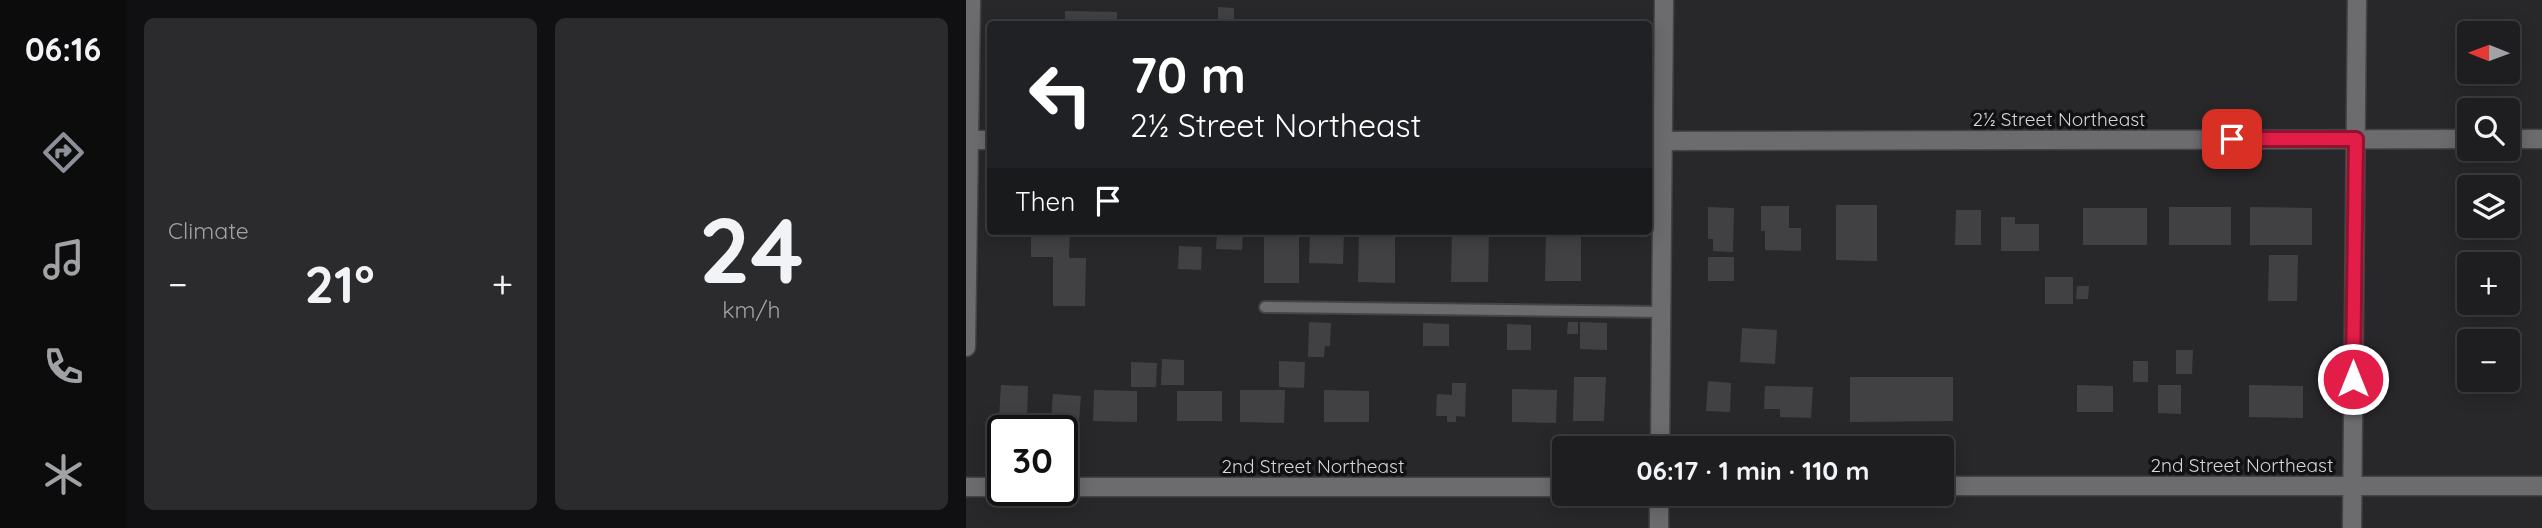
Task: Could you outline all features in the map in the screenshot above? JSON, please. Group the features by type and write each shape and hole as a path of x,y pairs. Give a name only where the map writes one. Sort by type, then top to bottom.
{"street":[{"path":"966,346 971,0"},
{"path":"1660,436 1661,312 1655,141 1664,0"},
{"path":"2352,528 2357,0"},
{"name":"2½ Street Northeast","path":"1655,141 2457,139"},
{"path":"2520,139 2542,139"},
{"path":"967,140 987,140"},
{"name":"2nd Street Northeast","path":"1954,486 2542,486"},
{"path":"966,487 987,487"},
{"name":"2nd Street Northeast","path":"1078,487 1552,487"},
{"path":"1659,506 1659,528"}],"lane":[{"path":"1265,307 1661,312"}],"building":[{"path":"1218,7 1234,8 1234,21 1218,21"},
{"path":"1065,11 1117,12 1117,21 1065,21"},
{"path":"1559,19 1623,19 1623,21"},
{"path":"1836,205 1877,205 1877,261 1836,260"},
{"path":"1761,206 1789,206 1789,228 1801,228 1801,251 1765,250 1765,231 1761,231"},
{"path":"1708,207 1734,208 1733,252 1713,251 1713,239 1708,239"},
{"path":"2169,207 2231,207 2231,245 2169,245"},
{"path":"2250,207 2312,208 2312,245 2250,245"},
{"path":"2083,208 2147,208 2147,245 2083,245"},
{"path":"1956,210 1981,210 1981,245 1955,245"},
{"path":"2001,217 2015,217 2015,224 2039,224 2039,251 2001,251"},
{"path":"1031,235 1070,235 1069,258 1086,258 1085,306 1053,306 1053,257 1031,257"},
{"path":"1093,235 1157,235 1157,236"},
{"path":"1217,235 1243,235 1242,250 1216,249"},
{"path":"1264,235 1299,235 1299,283 1264,283"},
{"path":"1310,235 1344,235 1343,264 1309,263"},
{"path":"1359,235 1395,235 1395,283 1358,282"},
{"path":"1452,235 1489,235 1488,282 1451,282"},
{"path":"1546,235 1581,235 1581,281 1545,281"},
{"path":"1179,246 1202,247 1201,270 1178,269"},
{"path":"2269,255 2298,255 2297,301 2268,301"},
{"path":"1708,257 1734,257 1734,281 1708,281"},
{"path":"2045,277 2073,277 2073,304 2045,304"},
{"path":"2077,286 2089,286 2088,299 2076,299"},
{"path":"1309,322 1331,323 1330,346 1325,346 1324,357 1308,357"},
{"path":"1568,322 1578,322 1578,334 1567,334"},
{"path":"1580,322 1607,323 1607,350 1580,349"},
{"path":"1423,323 1449,324 1449,346 1423,346"},
{"path":"1507,324 1531,325 1531,350 1507,350"},
{"path":"1742,328 1777,330 1775,364 1740,362"},
{"path":"2176,350 2193,350 2192,374 2176,374"},
{"path":"1162,359 1184,360 1184,385 1161,385"},
{"path":"1279,361 1305,362 1304,388 1279,387"},
{"path":"2133,361 2148,361 2148,382 2133,382"},
{"path":"1131,362 1157,363 1156,387 1131,387"},
{"path":"1574,377 1606,377 1604,421 1573,421"},
{"path":"1850,377 1953,377 1953,421 1850,422"},
{"path":"1708,381 1731,383 1730,412 1706,411"},
{"path":"1452,383 1466,383 1465,417 1456,416 1456,422 1447,422 1447,416 1436,416 1437,394 1452,395"},
{"path":"1001,385 1028,386 1027,415 999,415"},
{"path":"2077,385 2113,386 2113,412 2077,412"},
{"path":"2158,385 2181,385 2181,414 2158,413"},
{"path":"2249,385 2303,386 2303,418 2249,417"},
{"path":"1765,386 1813,387 1811,418 1780,417 1780,409 1764,409"},
{"path":"1512,389 1557,390 1556,423 1512,422"},
{"path":"1094,390 1137,391 1137,422 1093,421"},
{"path":"1240,390 1285,390 1284,423 1240,422"},
{"path":"1324,390 1369,391 1369,422 1324,422"},
{"path":"1177,391 1222,391 1222,421 1177,421"},
{"path":"1053,394 1081,396 1079,421 1078,415 1051,415"}],"route":[{"path":"2232,139 2356,139 2353,379"}]}
